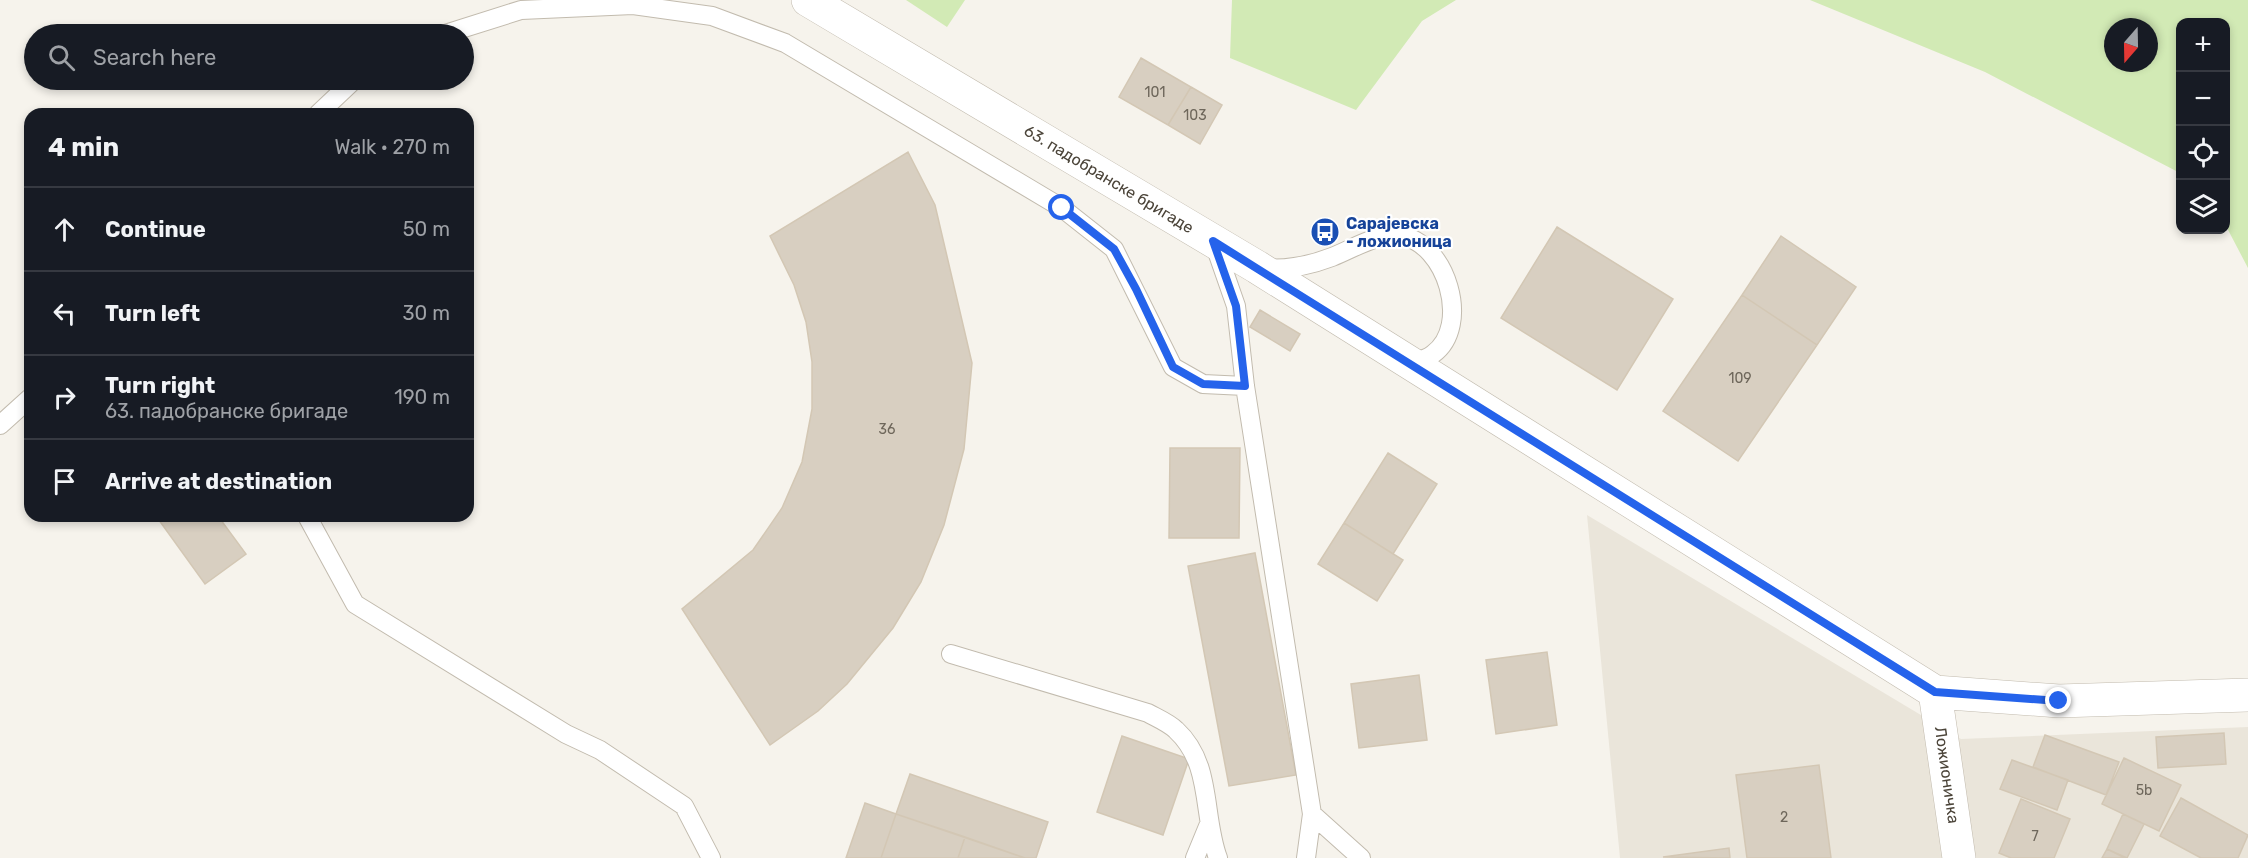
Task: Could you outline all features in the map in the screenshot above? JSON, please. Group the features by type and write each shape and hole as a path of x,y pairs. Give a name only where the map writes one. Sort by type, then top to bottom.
{"street":[{"name":"63. падобранске бригаде","path":"808,0 1257,267 1407,364 1935,692 2059,701 2248,695"},
{"name":"Ложионичка","path":"1935,692 1959,858"}],"lane":[{"path":"474,25 521,10 633,5 712,16 785,43 1062,208 1114,249 1173,367 1203,384 1245,386"},
{"path":"324,108 343,90"},
{"path":"1257,267 1275,269 1314,263 1371,239 1390,235 1405,237 1419,244 1433,258 1444,276 1450,290 1453,320 1449,333 1433,354 1407,364"},
{"path":"1213,241 1236,306 1245,386 1312,814 1306,858"},
{"path":"0,425 24,403"},
{"path":"310,522 355,604 566,734 600,750 684,806 711,858"},
{"path":"951,654 1148,713 1176,729 1196,756 1206,787 1218,858"},
{"path":"1312,814 1360,858"},
{"path":"1195,858 1210,821"}],"shaded area":[{"path":"1587,515 1961,739 2248,727 2248,858 1620,858"}],"green space":[{"path":"906,0 965,0 947,27"},
{"path":"1232,0 1456,0 1422,21 1356,110 1230,58"},
{"path":"1810,0 2248,0 2248,268 2230,234 2230,18 2176,18 2176,171 1985,72"}],"building":[{"path":"1141,58 1191,87 1168,125 1119,97"},
{"path":"1191,87 1222,105 1200,144 1168,125"},
{"path":"908,152 935,205 972,363 964,449 944,525 921,582 893,628 847,684 818,711 770,745 682,609 753,550 782,508 802,462 812,409 812,362 806,322 794,285 770,236"},
{"path":"1557,227 1673,299 1617,390 1501,318"},
{"path":"1781,236 1856,287 1817,345 1742,295"},
{"path":"1742,295 1817,345 1738,461 1663,411"},
{"path":"1260,310 1300,334 1290,351 1250,327"},
{"path":"1170,448 1240,448 1239,538 1169,538"},
{"path":"1388,453 1437,484 1393,554 1344,523"},
{"path":"160,522 222,522 246,554 205,584"},
{"path":"1344,523 1403,560 1377,601 1318,564"},
{"path":"1255,553 1296,775 1229,786 1188,566"},
{"path":"1547,652 1557,725 1496,734 1486,660"},
{"path":"1419,675 1427,740 1359,748 1351,684"},
{"path":"2224,733 2226,764 2158,768 2156,737"},
{"path":"2045,735 2119,762 2106,795 2033,767"},
{"path":"1122,736 1189,759 1163,835 1097,812"},
{"path":"2124,758 2181,785 2159,831 2102,804"},
{"path":"2012,760 2068,780 2057,810 2000,789"},
{"path":"1819,765 1831,858 1747,858 1736,775"},
{"path":"910,774 1048,822 1036,858 1025,858 896,814"},
{"path":"2181,798 2248,835 2238,858 2201,858 2160,836"},
{"path":"2021,799 2070,819 2054,858 2011,858 1999,853"},
{"path":"865,803 896,814 881,858 846,858"},
{"path":"896,814 965,837 958,858 881,858"},
{"path":"2123,814 2144,824 2127,858 2107,849"},
{"path":"965,837 1025,858 958,858"},
{"path":"1729,848 1730,858 1663,857"},
{"path":"2107,849 2125,858 2102,858"}],"place":[{"name":"Сарајевска - ложионица","path":"1325,232"}],"route":[{"path":"1062,208 1114,249 1173,367 1203,384 1245,386 1236,306 1213,241 1935,692 2059,701"}]}
